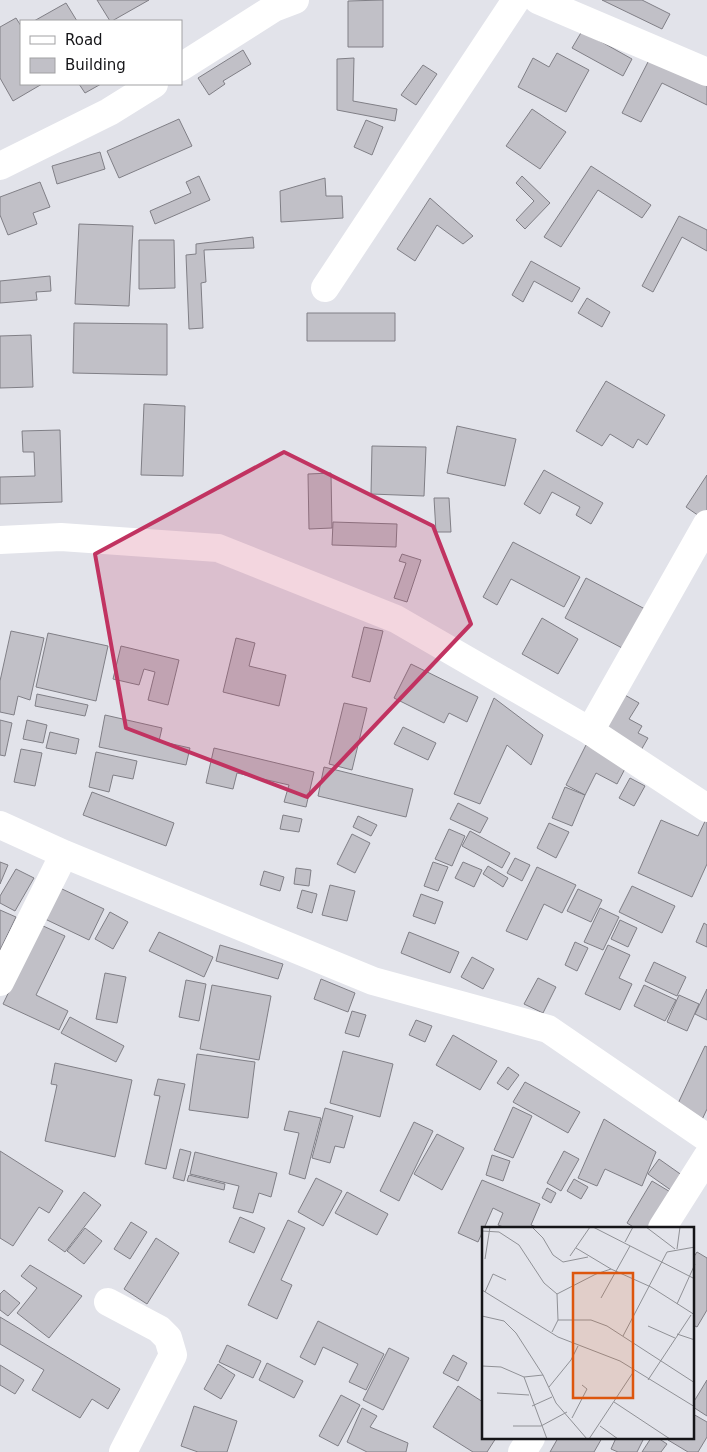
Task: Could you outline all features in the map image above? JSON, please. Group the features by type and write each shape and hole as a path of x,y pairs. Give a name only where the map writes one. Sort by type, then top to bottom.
{"street":[{"path":"182,65 274,8 295,0"},
{"path":"325,288 516,0"},
{"path":"538,0 707,72"},
{"path":"0,166 109,112 152,85"},
{"path":"590,731 707,524"},
{"path":"0,540 61,537 218,548 396,620 590,731 707,808"},
{"path":"0,825 64,854 374,980 548,1029 707,1138"},
{"path":"0,982 64,854"},
{"path":"663,1227 707,1157"},
{"path":"108,1302 159,1329 168,1338 173,1355 123,1452"},
{"path":"522,1452 530,1440"}],"highlighted area":[{"path":"284,452 433,526 471,624 307,797 126,728 95,554"}],"building":[{"path":"97,0 149,0 114,20 109,20"},
{"path":"383,0 383,47 348,47 348,1"},
{"path":"602,0 642,0 670,14 662,29"},
{"path":"66,3 76,20 36,20"},
{"path":"16,18 20,24 20,85 40,85 13,101 0,78 0,27"},
{"path":"582,31 632,59 623,76 572,48"},
{"path":"243,50 251,64 223,81 225,84 209,95 198,78"},
{"path":"557,53 589,70 566,112 518,87 533,58 549,67"},
{"path":"354,58 353,101 397,109 395,121 337,110 337,59"},
{"path":"649,60 707,85 707,105 662,83 641,122 622,113"},
{"path":"423,65 437,74 416,105 401,95"},
{"path":"80,85 99,85 85,93"},
{"path":"532,109 566,132 540,169 506,146"},
{"path":"179,119 192,146 119,178 107,151"},
{"path":"366,120 383,127 372,155 354,147"},
{"path":"100,152 105,169 57,184 52,166"},
{"path":"591,166 651,205 642,218 598,190 561,247 544,237"},
{"path":"199,176 210,200 155,224 150,211 191,193 186,182"},
{"path":"522,176 550,203 525,229 516,220 534,201 516,183"},
{"path":"325,178 326,196 342,196 343,218 281,222 280,191"},
{"path":"40,182 50,207 33,213 37,224 8,235 0,215 0,197"},
{"path":"430,198 473,236 463,244 437,225 415,261 397,249"},
{"path":"679,216 707,230 707,251 682,237 653,292 642,286"},
{"path":"79,224 133,226 129,306 75,304"},
{"path":"253,237 254,248 204,250 206,282 201,283 203,328 189,329 186,255 196,254 196,244"},
{"path":"139,240 174,240 175,288 139,289"},
{"path":"531,261 580,288 572,302 534,281 523,302 512,295"},
{"path":"50,276 51,291 36,292 37,300 0,303 0,281"},
{"path":"587,298 610,312 602,327 578,313"},
{"path":"307,313 395,313 395,341 307,341"},
{"path":"74,323 167,324 167,375 73,373"},
{"path":"31,335 33,387 0,388 0,336"},
{"path":"606,381 665,415 647,445 638,439 633,448 610,434 602,446 576,431"},
{"path":"144,404 185,406 183,476 141,475"},
{"path":"457,426 516,439 505,486 447,473"},
{"path":"60,430 62,502 0,504 0,477 35,476 34,452 23,452 22,431"},
{"path":"372,446 426,447 424,496 371,494"},
{"path":"544,470 603,503 591,524 576,515 580,507 552,492 540,514 524,504"},
{"path":"331,473 332,528 309,529 308,474"},
{"path":"707,475 707,511 702,518 686,507"},
{"path":"434,498 449,498 451,532 436,532"},
{"path":"333,522 397,524 396,547 332,545"},
{"path":"513,542 580,577 564,607 511,579 497,605 483,597"},
{"path":"402,554 421,560 407,602 394,598 406,563 399,561"},
{"path":"586,578 645,609 624,649 565,618"},
{"path":"542,618 578,639 558,674 522,654"},
{"path":"364,627 383,631 370,682 352,677"},
{"path":"11,631 44,638 30,700 18,696 14,715 0,712 0,681"},
{"path":"48,633 108,646 96,701 36,687"},
{"path":"236,638 255,643 249,666 286,675 279,706 223,692"},
{"path":"121,646 179,660 168,705 148,700 155,672 144,669 139,685 113,679"},
{"path":"411,664 478,697 467,722 449,713 444,723 394,698"},
{"path":"37,694 88,705 85,716 35,706"},
{"path":"623,694 639,703 629,719 642,726 638,733 648,738 640,752 602,730"},
{"path":"494,698 543,735 531,765 507,745 480,804 454,794"},
{"path":"344,703 367,708 352,770 329,764"},
{"path":"105,715 162,728 159,741 190,748 186,765 99,747"},
{"path":"0,720 12,723 5,756 0,755"},
{"path":"27,720 47,725 43,743 23,739"},
{"path":"403,727 436,743 428,760 394,744"},
{"path":"50,732 79,739 76,754 46,748"},
{"path":"586,745 627,765 617,784 596,773 585,795 566,785"},
{"path":"214,748 314,772 306,807 284,802 289,785 237,773 233,789 206,783"},
{"path":"21,749 42,753 35,786 14,782"},
{"path":"96,752 137,761 133,779 113,775 109,792 89,787"},
{"path":"324,767 413,789 406,817 318,796"},
{"path":"630,778 645,786 634,806 619,798"},
{"path":"565,787 585,795 572,826 552,818"},
{"path":"92,792 174,823 166,846 83,815"},
{"path":"458,803 488,818 480,833 450,819"},
{"path":"283,815 302,819 299,832 280,829"},
{"path":"358,816 377,825 371,836 353,827"},
{"path":"707,817 707,864 692,897 638,873 661,820 698,836"},
{"path":"549,823 569,832 556,858 537,848"},
{"path":"449,829 465,836 452,866 435,859"},
{"path":"470,831 510,853 502,868 462,846"},
{"path":"352,834 370,843 355,873 337,864"},
{"path":"515,858 530,865 522,881 507,873"},
{"path":"0,862 8,865 0,884"},
{"path":"433,862 448,867 438,891 424,886"},
{"path":"463,862 482,870 474,887 455,878"},
{"path":"488,866 508,878 503,887 483,874"},
{"path":"537,867 576,885 562,913 544,904 527,940 506,931"},
{"path":"296,868 311,870 309,886 294,884"},
{"path":"16,869 34,878 15,911 0,903 0,896"},
{"path":"264,871 284,877 280,891 260,885"},
{"path":"330,885 355,891 347,921 322,915"},
{"path":"632,886 675,906 662,933 619,912"},
{"path":"60,888 104,909 89,940 45,919"},
{"path":"578,889 602,900 591,922 567,911"},
{"path":"302,890 317,894 312,913 297,908"},
{"path":"421,894 443,902 435,924 413,916"},
{"path":"600,908 619,917 603,950 584,942"},
{"path":"0,910 16,917 0,950"},
{"path":"110,912 128,922 113,949 95,939"},
{"path":"620,920 637,928 628,947 611,939"},
{"path":"704,923 707,925 707,947 696,942"},
{"path":"41,925 65,936 36,995 68,1011 59,1030 3,1004"},
{"path":"159,932 213,957 204,977 149,951"},
{"path":"409,932 459,952 450,973 401,953"},
{"path":"575,942 588,948 577,971 565,965"},
{"path":"220,945 283,964 278,979 216,961"},
{"path":"608,945 630,955 619,978 632,984 620,1010 585,994"},
{"path":"472,957 494,969 483,989 461,977"},
{"path":"654,962 686,977 677,996 645,981"},
{"path":"105,973 126,977 117,1023 96,1019"},
{"path":"538,978 556,987 543,1013 524,1004"},
{"path":"321,979 355,993 348,1012 314,999"},
{"path":"186,980 206,984 199,1021 179,1017"},
{"path":"212,985 271,996 259,1060 200,1049"},
{"path":"644,985 676,1000 665,1021 634,1006"},
{"path":"707,989 707,1020 695,1014"},
{"path":"679,995 699,1004 687,1031 667,1022"},
{"path":"352,1011 366,1015 359,1037 345,1033"},
{"path":"70,1017 124,1046 116,1062 61,1033"},
{"path":"416,1020 432,1026 425,1042 409,1035"},
{"path":"453,1035 497,1061 480,1090 436,1065"},
{"path":"705,1046 707,1047 707,1109 700,1124 674,1112"},
{"path":"343,1051 393,1064 380,1117 330,1103"},
{"path":"197,1054 255,1062 248,1118 189,1110"},
{"path":"55,1063 132,1080 115,1157 45,1141 57,1085 51,1084"},
{"path":"508,1067 519,1075 508,1090 497,1083"},
{"path":"158,1079 185,1084 166,1169 145,1164 160,1096 154,1095"},
{"path":"525,1082 580,1112 568,1133 513,1102"},
{"path":"513,1107 532,1116 513,1158 494,1150"},
{"path":"325,1108 353,1116 344,1148 335,1146 330,1163 312,1158"},
{"path":"289,1111 321,1118 305,1179 289,1174 299,1133 284,1130"},
{"path":"604,1119 656,1152 642,1186 605,1169 597,1186 578,1178"},
{"path":"414,1122 433,1131 399,1201 380,1191"},
{"path":"437,1134 464,1148 442,1190 414,1174"},
{"path":"180,1149 191,1152 184,1181 173,1178"},
{"path":"0,1151 63,1191 49,1213 39,1207 13,1246 0,1238"},
{"path":"564,1151 579,1159 561,1191 547,1183"},
{"path":"195,1152 277,1173 271,1197 259,1193 253,1213 233,1208 239,1186 190,1174"},
{"path":"492,1155 510,1161 503,1181 486,1175"},
{"path":"659,1159 686,1178 675,1193 648,1174"},
{"path":"189,1175 225,1184 224,1190 187,1181"},
{"path":"316,1178 342,1191 323,1226 298,1212"},
{"path":"574,1179 588,1187 581,1199 567,1191"},
{"path":"482,1180 540,1204 531,1225 536,1227 503,1227 498,1225 503,1213 493,1208 485,1227 482,1227 482,1233 478,1242 458,1233"},
{"path":"652,1181 672,1193 651,1227 633,1227 627,1223"},
{"path":"547,1188 556,1193 551,1203 542,1198"},
{"path":"84,1192 101,1205 65,1252 48,1240"},
{"path":"347,1192 388,1214 377,1235 335,1213"},
{"path":"240,1217 265,1228 254,1253 229,1242"},
{"path":"288,1220 305,1228 281,1280 292,1285 277,1319 248,1305"},
{"path":"131,1222 147,1232 130,1259 114,1249"},
{"path":"85,1228 102,1241 84,1264 67,1251"},
{"path":"156,1238 179,1253 147,1304 124,1289"},
{"path":"697,1252 707,1258 707,1310 697,1327 694,1326 694,1256"},
{"path":"30,1265 82,1296 49,1338 17,1313 37,1288 21,1276"},
{"path":"4,1290 20,1303 8,1316 0,1310 0,1294"},
{"path":"0,1317 120,1389 108,1409 92,1399 80,1418 32,1390 44,1370 0,1344"},
{"path":"318,1321 384,1354 366,1390 349,1382 358,1364 323,1347 315,1365 300,1357"},
{"path":"227,1345 261,1361 253,1378 219,1362"},
{"path":"389,1348 409,1358 383,1410 363,1400"},
{"path":"453,1355 467,1363 458,1381 443,1373"},
{"path":"267,1363 303,1381 294,1398 259,1380"},
{"path":"218,1364 235,1375 221,1399 204,1389"},
{"path":"0,1365 24,1380 15,1394 0,1385"},
{"path":"707,1380 707,1416 694,1408 694,1401"},
{"path":"458,1386 482,1401 482,1440 495,1440 487,1452 473,1452 433,1427"},
{"path":"341,1395 360,1405 338,1446 319,1436"},
{"path":"194,1406 237,1421 227,1452 198,1452 181,1446"},
{"path":"362,1408 377,1416 370,1427 408,1443 406,1452 367,1452 347,1442"},
{"path":"694,1415 707,1422 707,1437 698,1452 688,1452 668,1440 694,1440"},
{"path":"557,1440 601,1440 594,1452 550,1452"},
{"path":"615,1440 643,1440 637,1452 618,1452 611,1449"},
{"path":"650,1440 661,1440 667,1444 661,1452 642,1452"}]}
